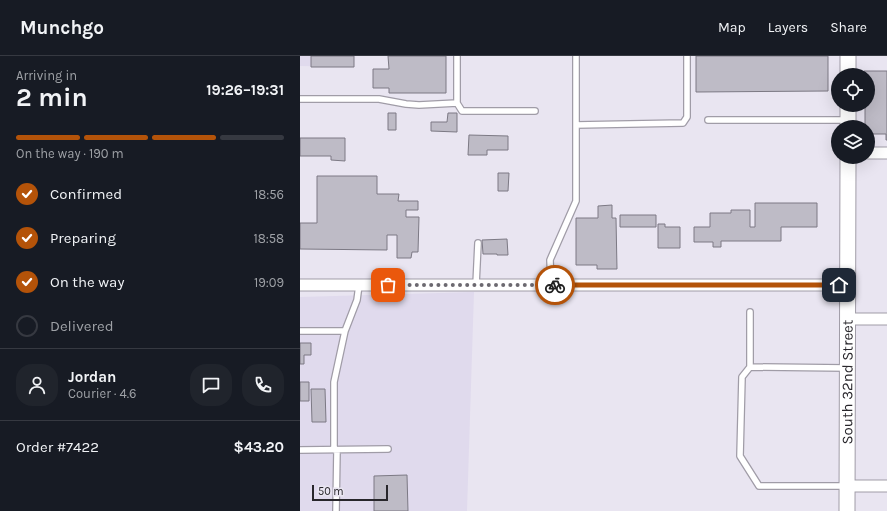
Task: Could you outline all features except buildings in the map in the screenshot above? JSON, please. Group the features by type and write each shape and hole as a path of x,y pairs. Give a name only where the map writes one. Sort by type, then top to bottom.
{"main road":[{"path":"848,56 848,68"},
{"name":"South 32nd Street","path":"846,511 848,164"}],"street":[{"path":"875,153 887,153"},
{"path":"300,285 847,285"},
{"path":"848,319 887,319"},
{"path":"846,486 887,486"}],"lane":[{"path":"457,56 457,103 462,111 534,111"},
{"path":"551,285 550,260 576,201 576,56"},
{"path":"576,125 684,123 687,117 687,56"},
{"path":"300,99 379,99 419,105 457,103"},
{"path":"708,120 831,124"},
{"path":"476,285 478,243"},
{"path":"336,511 334,382 345,331 357,300 359,285"},
{"path":"750,312 750,367 742,377 740,456 759,486 846,486"},
{"path":"300,331 345,331"},
{"path":"750,367 847,368"},
{"path":"300,450 388,449"}],"shaded area":[{"path":"300,56 353,56 353,67 300,66"},
{"path":"474,292 467,511 300,511 300,297"}],"way so far":[{"path":"388,285 555,285"}],"route":[{"path":"555,285 839,285"}]}
